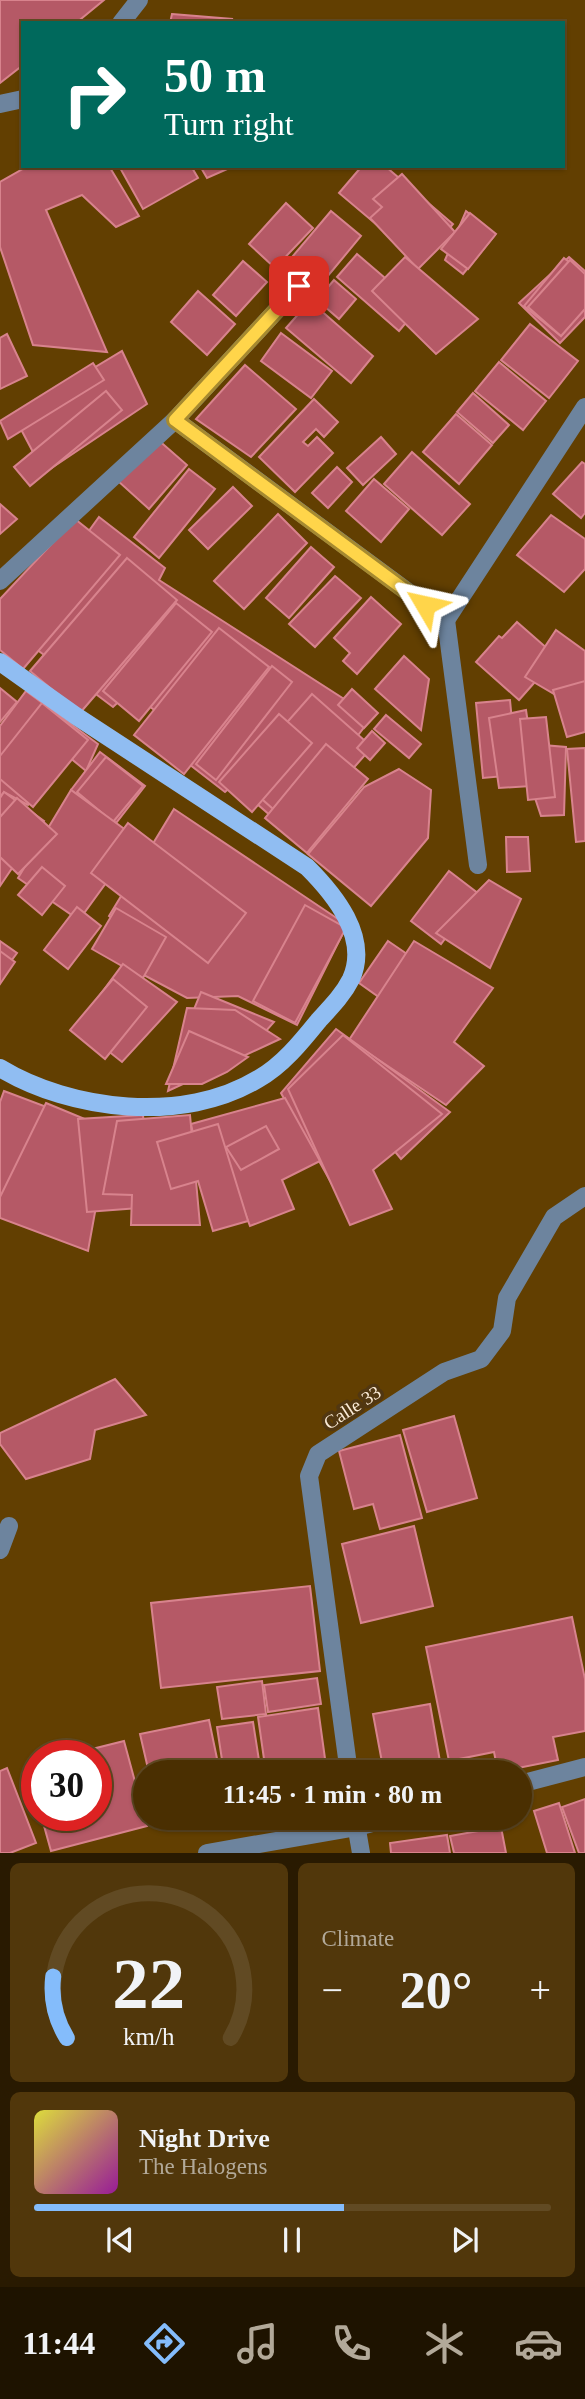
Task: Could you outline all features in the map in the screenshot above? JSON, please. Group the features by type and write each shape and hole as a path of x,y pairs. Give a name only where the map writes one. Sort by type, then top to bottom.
{"main road":[{"path":"0,662 87,723 307,867 336,896 351,930 356,955 352,976 340,999 299,1044 260,1079 233,1092 190,1103 132,1109 81,1100 27,1084 0,1068"}],"street":[{"path":"123,21 139,0"},
{"path":"0,104 21,99"},
{"path":"0,581 175,420 299,286"},
{"path":"478,865 446,620 585,407"},
{"path":"175,420 446,620"},
{"name":"Calle 33","path":"347,1760 309,1476 318,1454 444,1372 481,1359 502,1331 507,1297 554,1217 585,1196"},
{"path":"0,1550 9,1526"},
{"path":"532,1781 585,1767"},
{"path":"207,1853 321,1830"},
{"path":"357,1830 361,1853"}],"building":[{"path":"0,0 104,0 78,21 21,21 21,67 0,83"},
{"path":"172,14 232,19 232,21 170,21"},
{"path":"24,168 110,168 139,216 116,227 82,195 46,210 107,352 33,345 0,247 0,182"},
{"path":"120,168 192,168 198,178 143,209"},
{"path":"201,168 230,168 207,178"},
{"path":"360,168 387,168 453,224 421,262 339,193"},
{"path":"402,174 455,232 418,269 370,218 382,207 373,199"},
{"path":"286,203 313,228 275,268 249,244"},
{"path":"331,211 361,236 317,289 287,263"},
{"path":"466,211 495,235 463,274 445,260"},
{"path":"470,213 496,234 468,269 441,249"},
{"path":"357,254 419,307 399,331 337,277"},
{"path":"405,257 478,319 436,354 372,291"},
{"path":"569,257 585,271 585,317 560,343 519,303"},
{"path":"564,258 585,275 585,308 561,336 524,306"},
{"path":"570,260 585,274 585,309 561,336 528,307"},
{"path":"243,261 267,282 236,316 213,295"},
{"path":"334,280 356,299 339,319 317,300"},
{"path":"198,291 235,324 207,355 171,322"},
{"path":"310,301 373,356 351,383 286,328"},
{"path":"530,324 578,361 549,398 501,360"},
{"path":"281,333 332,371 311,398 261,361"},
{"path":"7,334 27,376 0,389 0,338"},
{"path":"122,351 147,404 44,473 14,416"},
{"path":"499,362 546,401 523,430 475,391"},
{"path":"93,363 104,380 8,439 0,421"},
{"path":"245,365 296,409 251,457 196,419"},
{"path":"106,391 122,410 30,486 14,467"},
{"path":"473,393 509,425 493,443 457,412"},
{"path":"314,399 338,422 324,437 316,429 303,442 308,446 317,437 333,453 295,492 259,457"},
{"path":"456,414 492,445 459,484 423,452"},
{"path":"381,437 396,454 363,485 347,468"},
{"path":"156,438 187,465 149,509 118,481"},
{"path":"412,452 470,504 442,535 384,484"},
{"path":"582,462 585,464 585,513 581,518 553,494"},
{"path":"337,467 352,482 328,508 312,493"},
{"path":"189,469 215,489 159,558 134,537"},
{"path":"374,479 409,509 381,542 346,511"},
{"path":"233,487 252,506 208,549 189,530"},
{"path":"0,504 17,519 0,534"},
{"path":"278,514 307,543 244,609 214,581"},
{"path":"551,515 585,539 585,569 564,592 517,555"},
{"path":"99,517 165,568 159,580 372,717 286,829 234,784 225,792 185,761 198,741 129,692 113,707 15,633"},
{"path":"75,519 120,555 23,669 0,650 0,599"},
{"path":"311,547 334,567 289,618 266,598"},
{"path":"127,558 177,600 80,713 30,671"},
{"path":"335,576 361,598 315,647 289,624"},
{"path":"371,597 401,624 357,674 343,661 350,653 334,638"},
{"path":"176,603 212,632 139,721 103,691"},
{"path":"517,622 557,657 519,700 476,662 499,636 502,638"},
{"path":"219,628 269,667 184,774 134,735"},
{"path":"556,630 585,651 585,695 578,708 525,677"},
{"path":"404,656 429,679 421,730 375,689"},
{"path":"272,666 292,682 216,780 196,764"},
{"path":"585,681 585,732 567,737 553,690"},
{"path":"0,688 17,702 0,722"},
{"path":"352,689 378,713 364,728 338,705"},
{"path":"26,691 98,744 86,771 63,752 28,805 4,792 0,797 0,726"},
{"path":"312,694 372,747 298,831 238,778"},
{"path":"510,700 517,775 483,778 476,703"},
{"path":"42,703 88,740 33,807 0,779 0,756"},
{"path":"526,710 531,744 566,747 564,815 541,816 531,786 499,788 489,718"},
{"path":"279,714 312,743 252,812 219,782"},
{"path":"386,715 421,744 409,758 374,729"},
{"path":"546,717 555,797 528,800 520,719"},
{"path":"372,731 385,743 370,760 357,748"},
{"path":"326,744 368,779 307,853 265,818"},
{"path":"585,748 585,841 576,842 567,749"},
{"path":"100,752 145,786 116,823 71,790"},
{"path":"106,757 143,786 113,822 77,792"},
{"path":"399,769 431,790 428,838 371,906 308,854 364,787"},
{"path":"71,790 138,839 79,920 18,878"},
{"path":"4,792 44,821 0,886 0,798"},
{"path":"17,798 57,834 18,874 0,857 0,817"},
{"path":"174,809 347,925 297,1025 238,996 187,998 123,964 136,936 109,916"},
{"path":"128,823 246,913 208,963 91,873"},
{"path":"506,837 528,837 530,871 507,872"},
{"path":"42,867 65,886 42,915 18,895"},
{"path":"449,871 479,894 441,944 411,921"},
{"path":"489,880 521,899 490,968 436,933"},
{"path":"305,905 346,928 295,1023 253,1001"},
{"path":"77,907 101,926 68,969 44,950"},
{"path":"116,908 166,937 143,978 92,949"},
{"path":"0,941 17,953 0,976"},
{"path":"388,941 426,967 397,1010 359,983"},
{"path":"414,941 493,988 454,1042 484,1066 446,1105 349,1040"},
{"path":"0,951 15,962 0,984"},
{"path":"123,964 177,1002 122,1062 77,1026"},
{"path":"113,979 147,1007 105,1059 70,1030"},
{"path":"201,992 274,1022 250,1049 188,1024"},
{"path":"187,1008 235,1010 280,1039 168,1091"},
{"path":"336,1029 450,1112 401,1159 352,1099 335,1117 388,1208 351,1218 281,1093"},
{"path":"189,1031 248,1057 227,1072 202,1084 166,1084"},
{"path":"343,1035 442,1114 373,1170 392,1209 350,1225 288,1089"},
{"path":"4,1091 68,1115 31,1220 0,1208 0,1102"},
{"path":"285,1098 320,1161 282,1180 294,1209 250,1226 230,1173 203,1182 191,1124"},
{"path":"46,1103 104,1127 107,1146 88,1251 0,1218 0,1197"},
{"path":"143,1115 152,1207 87,1212 78,1119"},
{"path":"190,1115 200,1225 131,1225 132,1195 103,1194 117,1121"},
{"path":"218,1124 248,1221 213,1231 198,1181 171,1189 157,1142"},
{"path":"266,1126 279,1149 241,1170 226,1147"},
{"path":"115,1379 146,1415 95,1430 90,1459 26,1479 0,1444 0,1433"},
{"path":"454,1416 477,1498 427,1512 403,1430"},
{"path":"400,1435 422,1518 380,1529 373,1504 354,1509 339,1451"},
{"path":"414,1526 433,1606 361,1623 342,1544"},
{"path":"310,1586 320,1671 161,1688 151,1603"},
{"path":"572,1617 585,1679 585,1731 553,1737 558,1760 532,1765 532,1760 496,1760 494,1752 449,1760 426,1647"},
{"path":"317,1678 321,1704 268,1712 264,1685"},
{"path":"262,1681 266,1714 222,1719 217,1687"},
{"path":"430,1704 440,1760 382,1760 373,1714"},
{"path":"318,1708 325,1760 264,1760 258,1717"},
{"path":"209,1720 217,1760 146,1760 140,1734"},
{"path":"253,1722 259,1760 222,1760 217,1727"},
{"path":"124,1741 133,1774 133,1830 51,1851 45,1831 112,1831 112,1744"},
{"path":"7,1768 21,1804 21,1831 31,1831 36,1843 10,1853 0,1853 0,1771"},
{"path":"585,1799 585,1853 579,1853 562,1807"},
{"path":"559,1803 575,1853 547,1853 534,1811"},
{"path":"502,1830 506,1853 454,1853 450,1836"},
{"path":"447,1835 450,1853 391,1853 390,1843"}],"route":[{"path":"299,286 175,420 425,605"}]}
